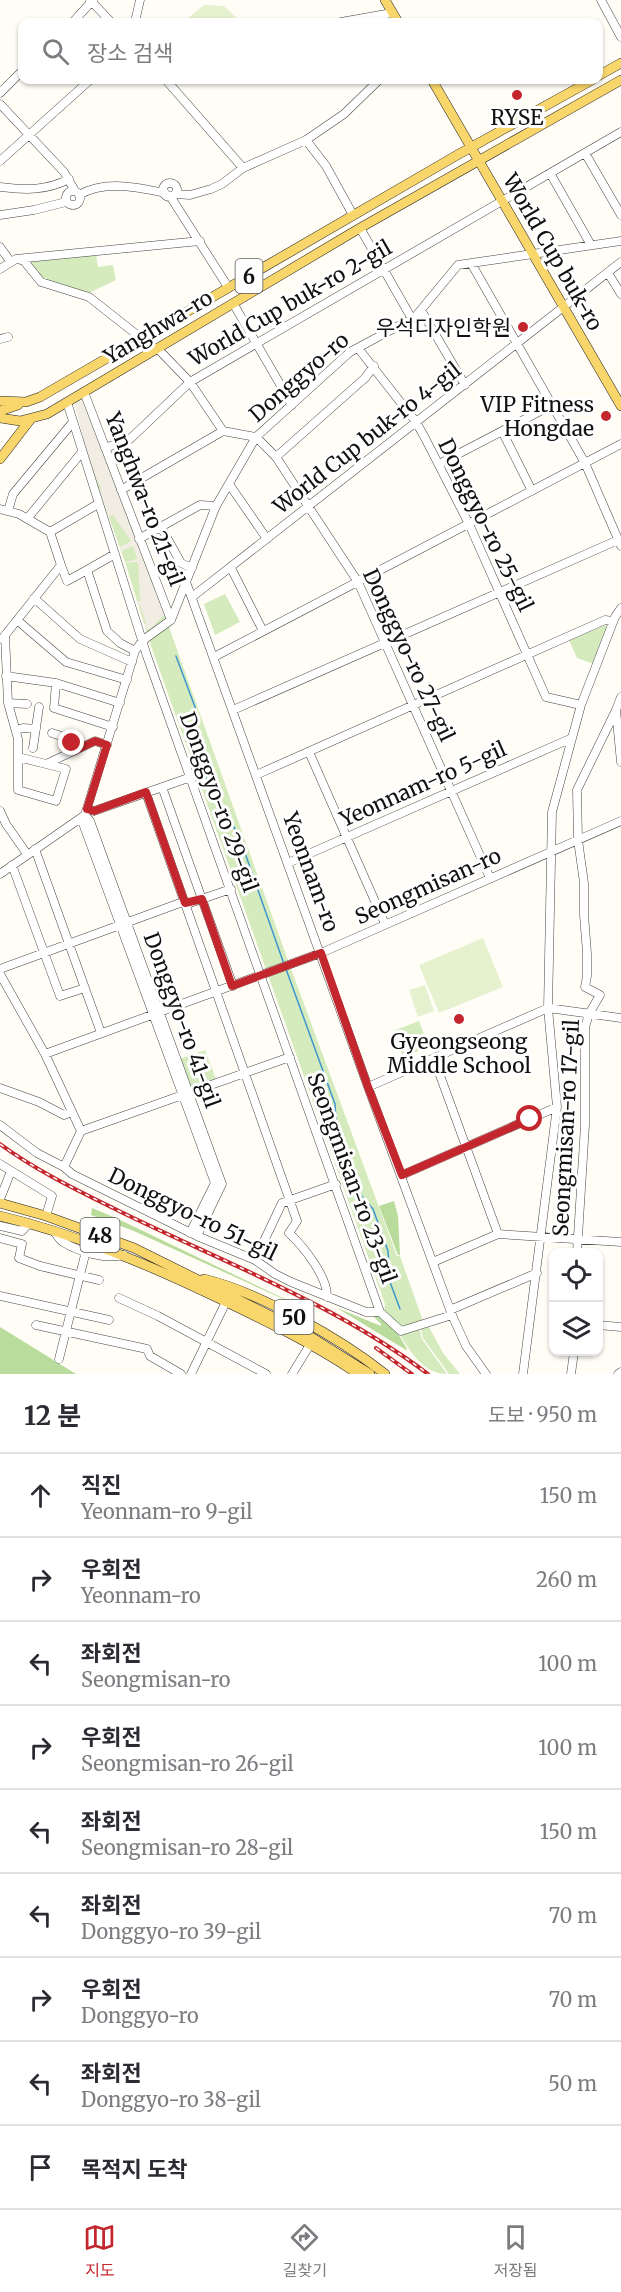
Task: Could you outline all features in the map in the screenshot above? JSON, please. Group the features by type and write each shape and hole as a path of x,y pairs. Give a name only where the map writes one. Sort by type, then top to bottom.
{"main road":[{"path":"385,0 395,18"},
{"path":"603,73 621,63"},
{"name":"Yanghwa-ro","path":"0,418 20,421 47,414 360,228 621,80"},
{"name":"World Cup buk-ro","path":"434,84 621,406"},
{"name":"Yanghwa-ro","path":"0,401 26,402 40,397 471,147 585,84"},
{"path":"0,411 26,402"},
{"path":"0,459 30,420"},
{"path":"0,449 10,444"},
{"name":"48","path":"0,1203 46,1216 134,1248 196,1277 370,1374"},
{"name":"48","path":"0,1216 29,1223 124,1255 334,1354 358,1374"},
{"name":"50","path":"196,1277 219,1282 312,1326 385,1374"},
{"name":"50","path":"182,1281 224,1306 308,1348 348,1374"}],"street":[{"path":"136,18 140,0"},
{"path":"601,0 621,37"},
{"path":"77,18 92,1 107,18"},
{"path":"364,18 392,13"},
{"path":"0,93 18,75"},
{"path":"0,161 86,84"},
{"path":"170,84 243,168"},
{"path":"77,193 110,186 190,195 211,189 230,179 243,168 306,140 344,114 376,84"},
{"path":"0,104 69,179 79,202 76,205 66,202 34,210 0,214"},
{"name":"World Cup buk-ro 2-gil","path":"105,448 130,439 190,382 621,132"},
{"path":"306,140 326,166 353,215"},
{"path":"585,153 621,215"},
{"path":"550,173 591,245"},
{"path":"0,187 28,190 47,188 69,179"},
{"path":"170,194 228,287"},
{"path":"360,228 412,319"},
{"path":"0,269 17,260 200,241"},
{"name":"Donggyo-ro","path":"171,620 216,506 256,437 350,352 412,319 455,266 621,241"},
{"name":"Yanghwa-ro","path":"0,247 42,282 89,297 141,338"},
{"name":"World Cup buk-ro 4-gil","path":"192,597 621,262"},
{"path":"233,710 500,592 620,543 585,463 471,263"},
{"path":"608,273 621,294"},
{"path":"233,303 292,405"},
{"path":"421,310 465,385"},
{"path":"157,348 190,382 223,431"},
{"name":"Donggyo-ro 25-gil","path":"358,348 416,422 439,464 469,524 546,697 581,705"},
{"path":"276,457 365,378 374,366"},
{"name":"Yanghwa-ro 21-gil","path":"84,392 171,620"},
{"name":"Donggyo-ro 29-gil","path":"67,402 142,641 262,976"},
{"path":"439,464 552,405"},
{"path":"73,422 13,494 4,510 27,519 50,532 67,581 115,554"},
{"path":"121,490 223,431 256,437"},
{"path":"502,431 532,491"},
{"name":"Donggyo-ro 27-gil","path":"256,437 276,457 358,582 490,878"},
{"path":"214,657 621,444"},
{"path":"27,519 82,452"},
{"path":"229,484 267,539"},
{"path":"50,532 98,504"},
{"path":"139,539 200,505 216,506"},
{"path":"161,526 181,563 192,568"},
{"path":"18,757 66,769 56,801 18,790 18,757 18,739 8,703 3,638 61,565"},
{"path":"231,568 263,631"},
{"path":"87,570 107,631 120,643 135,651"},
{"name":"Yeonnam-ro","path":"186,582 451,1313 466,1346 486,1374"},
{"path":"34,598 80,639 132,662"},
{"path":"523,1374 557,1107 548,1008 553,807 581,705 613,621 621,608"},
{"path":"17,620 66,662 127,680"},
{"path":"85,814 135,651 142,641 171,620"},
{"path":"256,775 605,620 613,621"},
{"path":"6,676 56,683 120,703"},
{"path":"56,683 54,708 113,727"},
{"path":"578,840 577,790 621,697"},
{"path":"8,703 27,704"},
{"path":"33,748 39,707"},
{"path":"616,710 621,762"},
{"path":"16,730 36,729"},
{"path":"52,733 70,739 76,750"},
{"name":"Yeonnam-ro 5-gil","path":"288,863 572,738"},
{"path":"46,764 95,741 107,745"},
{"path":"309,752 386,924"},
{"path":"0,874 85,814 191,777"},
{"path":"162,787 232,986"},
{"path":"146,792 297,1221 289,1233 312,1259 327,1290 327,1297"},
{"path":"0,812 27,854"},
{"name":"Donggyo-ro 41-gil","path":"85,814 215,1184 194,1234"},
{"name":"Seongmisan-ro","path":"45,1054 321,953 621,821"},
{"name":"Seongmisan-ro 17-gil","path":"577,1248 585,1136 585,1027 589,1014 600,995 585,987 587,953 584,883 578,840"},
{"path":"35,849 101,1033"},
{"path":"12,865 60,996 85,988"},
{"path":"0,969 124,924 231,889"},
{"path":"0,974 45,1054 81,1131 64,1167"},
{"name":"Seongmisan-ro 23-gil","path":"262,976 380,1312"},
{"path":"368,1087 548,1008 621,1018"},
{"name":"Seongmisan-ro 23-gil","path":"81,1131 290,1057"},
{"path":"434,1059 498,1234"},
{"path":"0,1088 39,1102 64,1115 71,1112"},
{"path":"402,1175 557,1107"},
{"name":"Donggyo-ro 51-gil","path":"0,1125 37,1153 64,1167 72,1174 194,1234 255,1260 275,1274 366,1312 380,1312"},
{"path":"0,1164 52,1196 46,1216"},
{"path":"0,1198 11,1171"},
{"path":"255,1260 282,1203 336,1184"},
{"path":"0,1226 22,1231 29,1223"},
{"path":"54,1231 61,1241 86,1251 114,1258 124,1255"},
{"path":"433,1262 498,1234 621,1242"},
{"path":"0,1238 22,1244 19,1258 99,1281"},
{"path":"59,1359 86,1251"},
{"path":"380,1312 401,1331 451,1313 537,1274"},
{"path":"0,1296 109,1320"},
{"path":"119,1298 207,1341 266,1374"},
{"path":"190,1374 224,1306"},
{"path":"36,1325 147,1349 150,1356 181,1374"},
{"path":"603,1325 621,1327"},
{"path":"292,1374 308,1348"},
{"path":"572,1374 574,1356"}],"green space":[{"path":"204,5 224,6 237,18 188,18"},
{"path":"96,254 98,267 113,265 116,280 89,293 34,276 24,261"},
{"path":"82,400 166,612 169,627 290,966 397,1256 400,1256 423,1321 418,1323 422,1339 447,1374 436,1372 418,1360 384,1311 385,1304 151,646 125,562 93,472 75,404"},
{"path":"225,594 240,622 215,635 204,604"},
{"path":"605,625 608,628 594,664 577,658 569,640"},
{"path":"483,938 503,987 439,1013 419,965"},
{"path":"425,985 434,1011 418,1017 409,990"},
{"path":"419,1021 429,1047 403,1057 393,1031"},
{"path":"205,1050 216,1079 193,1087 189,1085 180,1059"},
{"path":"394,1201 398,1216 400,1255 398,1255 379,1206"},
{"path":"92,1208 314,1313 134,1231 91,1215"},
{"path":"337,1308 381,1326 373,1316 380,1314 397,1332 407,1349 406,1350"},
{"path":"0,1327 76,1374 0,1374"},
{"path":"429,1327 443,1353 460,1374 449,1374 423,1338 421,1329"}],"shaded area":[{"path":"82,400 143,558 147,562 144,562 149,575 153,577 150,579 157,590 156,593 165,614 150,629 146,629 140,605 138,606 137,602 140,601 138,562 125,563 137,559 133,546 121,551 120,547 131,541 113,515 109,516 100,492 101,488 87,455 75,404"}],"waterway":[{"path":"176,656 195,707 202,766 209,785 239,836 284,964"},
{"path":"286,969 335,1104 338,1152 349,1182 373,1209 388,1251 390,1282 400,1309"}],"railway":[{"path":"0,1144 43,1172 88,1195 317,1305 355,1326 428,1374"},
{"path":"376,1348 412,1374"}],"place":[{"name":"RYSE","path":"517,95"},
{"name":"우석디자인학원","path":"523,327"},
{"name":"VIP Fitness Hongdae","path":"606,416"},
{"name":"Gyeongseong Middle School","path":"459,1019"}],"route":[{"path":"72,743 76,750 95,741 107,745 87,809 94,811 146,792 185,903 202,899 232,986 321,953 392,1154 402,1175 530,1119"}]}
